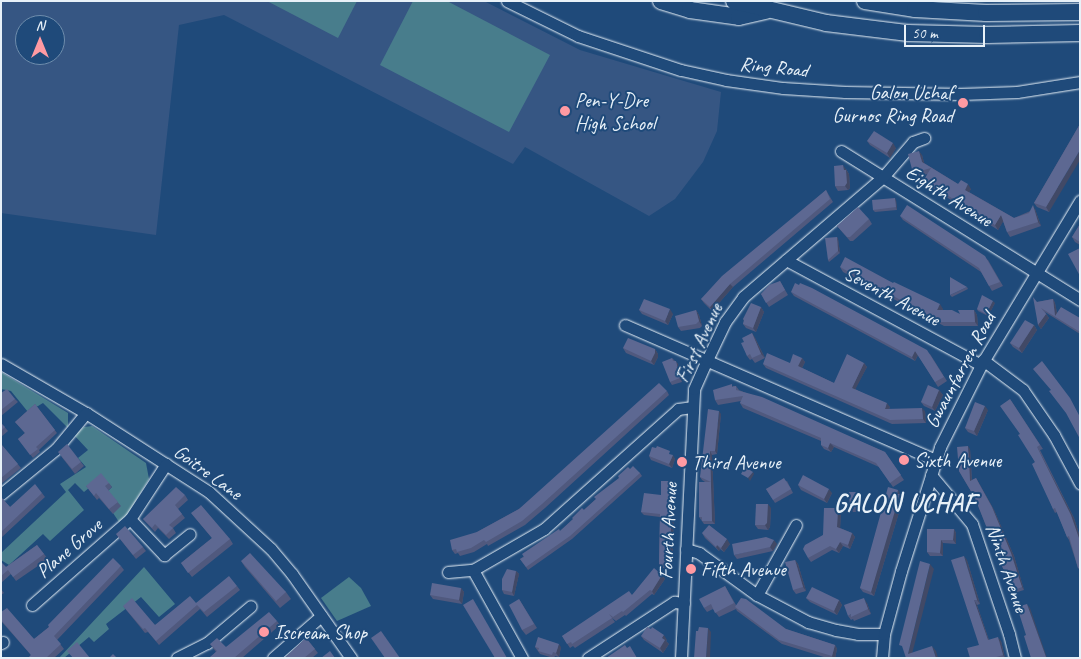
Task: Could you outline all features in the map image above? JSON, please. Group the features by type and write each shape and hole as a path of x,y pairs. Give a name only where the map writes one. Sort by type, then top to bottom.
{"highway":[{"path":"660,1 690,10 739,17 768,10"},
{"path":"734,1 826,23 908,33 987,36 1080,33"},
{"path":"865,1 915,9 968,12 1080,12"}],"street":[{"name":"Ring Road","path":"508,1 578,36 629,54 681,70 783,88 845,92 961,94 1017,92 1080,82"},
{"name":"First Avenue","path":"448,572 473,570 544,529 678,409 693,406 694,390 724,322 743,297 883,177 913,142 924,138"},
{"name":"Eighth Avenue","path":"841,151 1080,300"},
{"name":"Gwaunfarren Road","path":"882,658 884,634 940,447 982,363 1080,201"},
{"name":"Seventh Avenue","path":"786,260 982,363 1023,390 1054,435 1080,483"},
{"path":"625,325 936,460"},
{"name":"Goitre Lane","path":"1,364 86,413 209,492 259,537 292,574 351,658"},
{"name":"Fourth Avenue","path":"681,658 693,406"},
{"path":"1,494 56,449 86,413"},
{"name":"Plane Grove","path":"32,605 130,519 166,464"},
{"name":"Ninth Avenue","path":"931,475 972,524 1010,634 1014,658"},
{"name":"Plane Grove","path":"130,519 164,555 190,534"},
{"path":"757,595 796,525"},
{"path":"686,549 698,553 757,595 808,622 851,632 884,634"},
{"path":"473,570 522,658"},
{"path":"588,658 674,602 684,603"},
{"path":"177,658 207,643 251,606"},
{"path":"273,658 321,616"}],"shaded area":[{"name":"Pen-Y-Dre High School","path":"1,1 484,1 580,50 721,92 717,131 703,162 675,199 649,216 525,147 513,164 224,15 179,25 156,235 1,213"},
{"path":"267,1 357,1 338,38"},
{"path":"413,1 447,1 550,55 509,132 380,65"},
{"path":"1,372 68,413 68,428 43,403 28,412 11,391 1,389"},
{"path":"92,426 146,463 149,479 126,517 119,522 113,513 108,491 112,487 101,478 84,492 75,483 68,490 84,510 50,541 43,534 9,565 1,560 1,553 66,492 60,484 86,467 78,458 88,450 74,435 84,427"},
{"path":"144,567 175,604 159,617 141,597 106,624 109,629 94,642 89,637 64,658 59,658"},
{"path":"349,577 361,588 371,606 337,621 321,598"}],"building":[{"path":"1080,124 1080,150 1046,207 1034,203"},
{"path":"874,131 893,143 887,153 867,141"},
{"path":"919,151 922,162 958,184 961,180 968,184 965,190 1014,218 1029,213 1033,205 1038,222 1007,232 1001,215 995,225 926,182 927,179 925,178 931,168 913,173 908,154"},
{"path":"843,165 844,170 846,170 847,183 845,186 835,186 834,166"},
{"path":"826,190 830,199 730,284 710,307 701,299 722,276"},
{"path":"895,198 896,207 873,210 872,200"},
{"path":"907,205 985,256 1000,282 989,286 979,268 900,216"},
{"path":"858,207 869,219 850,237 847,237 837,226"},
{"path":"1080,224 1080,242 1072,237"},
{"path":"837,237 838,251 828,260 825,238"},
{"path":"1080,248 1080,276 1068,254"},
{"path":"845,257 893,283 940,304 937,310 952,310 960,314 958,310 974,310 975,322 941,322 840,267"},
{"path":"950,277 967,287 950,295"},
{"path":"780,281 785,290 766,303 761,294 769,285"},
{"path":"795,283 812,288 927,350 944,377 935,382 915,351 912,357 791,292"},
{"path":"982,295 993,301 986,314 977,309"},
{"path":"1033,297 1037,302 1053,299 1055,316 1061,307 1080,318 1080,332 1041,308 1046,314 1038,325"},
{"path":"644,299 670,309 665,321 639,310"},
{"path":"751,303 761,307 753,328 743,324 743,319"},
{"path":"696,310 699,321 696,324 678,327 675,316"},
{"path":"1025,320 1034,325 1019,348 1010,343"},
{"path":"752,333 761,354 752,358 750,354 747,356 741,343 744,342 742,338"},
{"path":"628,338 655,349 651,361 623,348"},
{"path":"767,353 790,363 793,354 802,358 798,366 834,383 847,354 864,363 852,388 887,403 885,409 922,408 923,419 890,420 763,364"},
{"path":"672,358 673,361 676,361 680,378 670,382 662,362"},
{"path":"1042,361 1070,398 1080,417 1080,439 1066,413 1049,391 1051,390 1033,369"},
{"path":"659,383 667,391 522,521 486,542 484,540 471,548 457,552 456,549 452,550 450,540 477,532 519,509"},
{"path":"732,384 732,387 736,386 736,390 762,397 885,452 901,475 890,483 876,463 830,443 828,448 821,445 821,438 740,403 743,396 715,400 713,390"},
{"path":"928,385 939,390 932,407 921,402"},
{"path":"7,389 15,399 1,410 1,393"},
{"path":"1010,399 1040,445 1037,447 1071,515 1080,541 1080,568 1078,568 1069,536 1067,537 1055,508 1053,509 1032,464 1035,462 1018,435 1020,434 1000,406"},
{"path":"975,402 985,406 974,431 965,428"},
{"path":"35,404 55,430 30,455 18,439 25,433 15,422"},
{"path":"708,409 719,411 715,451 710,451 711,482 700,477"},
{"path":"1,423 5,427 1,431"},
{"path":"1,444 18,464 1,478"},
{"path":"67,444 81,462 72,469 58,452"},
{"path":"657,446 670,451 669,454 673,455 669,464 649,456 652,447 656,448"},
{"path":"968,446 970,481 976,478 992,507 1011,553 1022,587 1012,591 975,498 959,471 957,447"},
{"path":"633,466 640,473 570,536 526,567 520,559 524,557 522,554 559,529 560,531 582,508 584,510 596,499 594,497 619,478 618,476 628,467 630,469"},
{"path":"745,467 753,472 748,478 741,474"},
{"path":"101,473 109,483 105,486 118,502 109,509 96,493 94,496 86,486"},
{"path":"803,475 829,489 824,499 798,485"},
{"path":"784,478 791,489 773,500 766,489"},
{"path":"661,481 672,481 670,565 659,564 660,514 641,512 644,493 661,495"},
{"path":"699,482 711,482 712,521 702,521 702,517 699,517"},
{"path":"35,484 42,493 1,532 1,497 10,507"},
{"path":"176,487 185,495 175,505 182,514 169,525 173,528 166,535 155,524 152,528 143,519"},
{"path":"888,487 898,490 897,494 900,494 871,592 860,588"},
{"path":"849,492 859,492 858,507 850,508"},
{"path":"756,504 768,504 767,523 765,525 755,525"},
{"path":"201,505 230,539 188,573 181,563 212,538 191,513"},
{"path":"824,508 838,508 837,527 852,533 848,545 840,542 836,549 830,546 808,558 803,549 805,545 823,535"},
{"path":"709,525 727,539 721,548 717,545 716,547 702,533"},
{"path":"125,526 143,547 133,555 116,534"},
{"path":"927,529 954,529 953,540 941,540 940,553 927,552"},
{"path":"766,537 774,540 770,547 734,555 732,544"},
{"path":"37,545 44,554 13,577 8,570 1,576 1,562 6,567"},
{"path":"250,553 286,592 276,601 241,561"},
{"path":"964,556 977,600 974,600 988,640 998,637 1003,655 993,658 970,658 967,648 979,645 951,560"},
{"path":"113,558 121,566 54,636 61,644 46,658 28,658 31,655 1,620 1,612 7,608 34,639 49,627 48,625"},
{"path":"795,560 803,587 793,590 785,562"},
{"path":"920,561 930,564 908,654 932,646 936,658 906,658 902,646 899,645"},
{"path":"654,568 662,575 652,591 650,590 623,612 613,617 609,614 612,618 572,644 571,642 567,644 562,636 629,591 632,595"},
{"path":"507,569 516,571 512,592 502,590 502,579"},
{"path":"229,576 237,586 204,612 197,605 156,641 123,606 132,598 155,625 190,596 196,603"},
{"path":"432,583 461,588 459,600 430,595"},
{"path":"725,586 734,603 715,613 711,604 704,608 699,599"},
{"path":"812,587 839,600 834,611 806,598"},
{"path":"741,598 746,599 786,629 835,645 832,656 779,640 735,607"},
{"path":"864,598 868,609 851,617 851,614 848,616 844,605"},
{"path":"473,599 507,658 495,658 463,605"},
{"path":"519,599 534,624 522,630 509,605"},
{"path":"1027,604 1046,658 1031,658 1017,607"},
{"path":"269,612 277,621 234,658 209,658 217,651 210,644 217,638 226,647"},
{"path":"647,627 651,629 652,627 664,635 662,638 665,640 660,648 641,636"},
{"path":"699,627 708,628 706,658 694,658 696,631 698,631"},
{"path":"381,631 400,658 385,658 371,638"},
{"path":"538,637 559,644 556,653 553,652 552,655 538,651 539,648 535,647"},
{"path":"306,638 315,649 304,658 285,658"},
{"path":"77,642 90,658 73,658 67,651"},
{"path":"625,645 627,648 630,646 637,658 606,658"},
{"path":"330,651 335,658 321,658"},
{"path":"113,654 117,658 109,658"}],"place":[{"name":"Galon Uchaf Gurnos Ring Road","path":"963,103"},
{"name":"Pen-Y-Dre High School","path":"565,111"},
{"name":"Sixth Avenue","path":"904,460"},
{"name":"Third Avenue","path":"682,462"},
{"name":"Fifth Avenue","path":"691,569"},
{"name":"Iscream Shop","path":"264,632"}],"district":[{"name":"GALON UCHAF","path":"905,503"}]}
